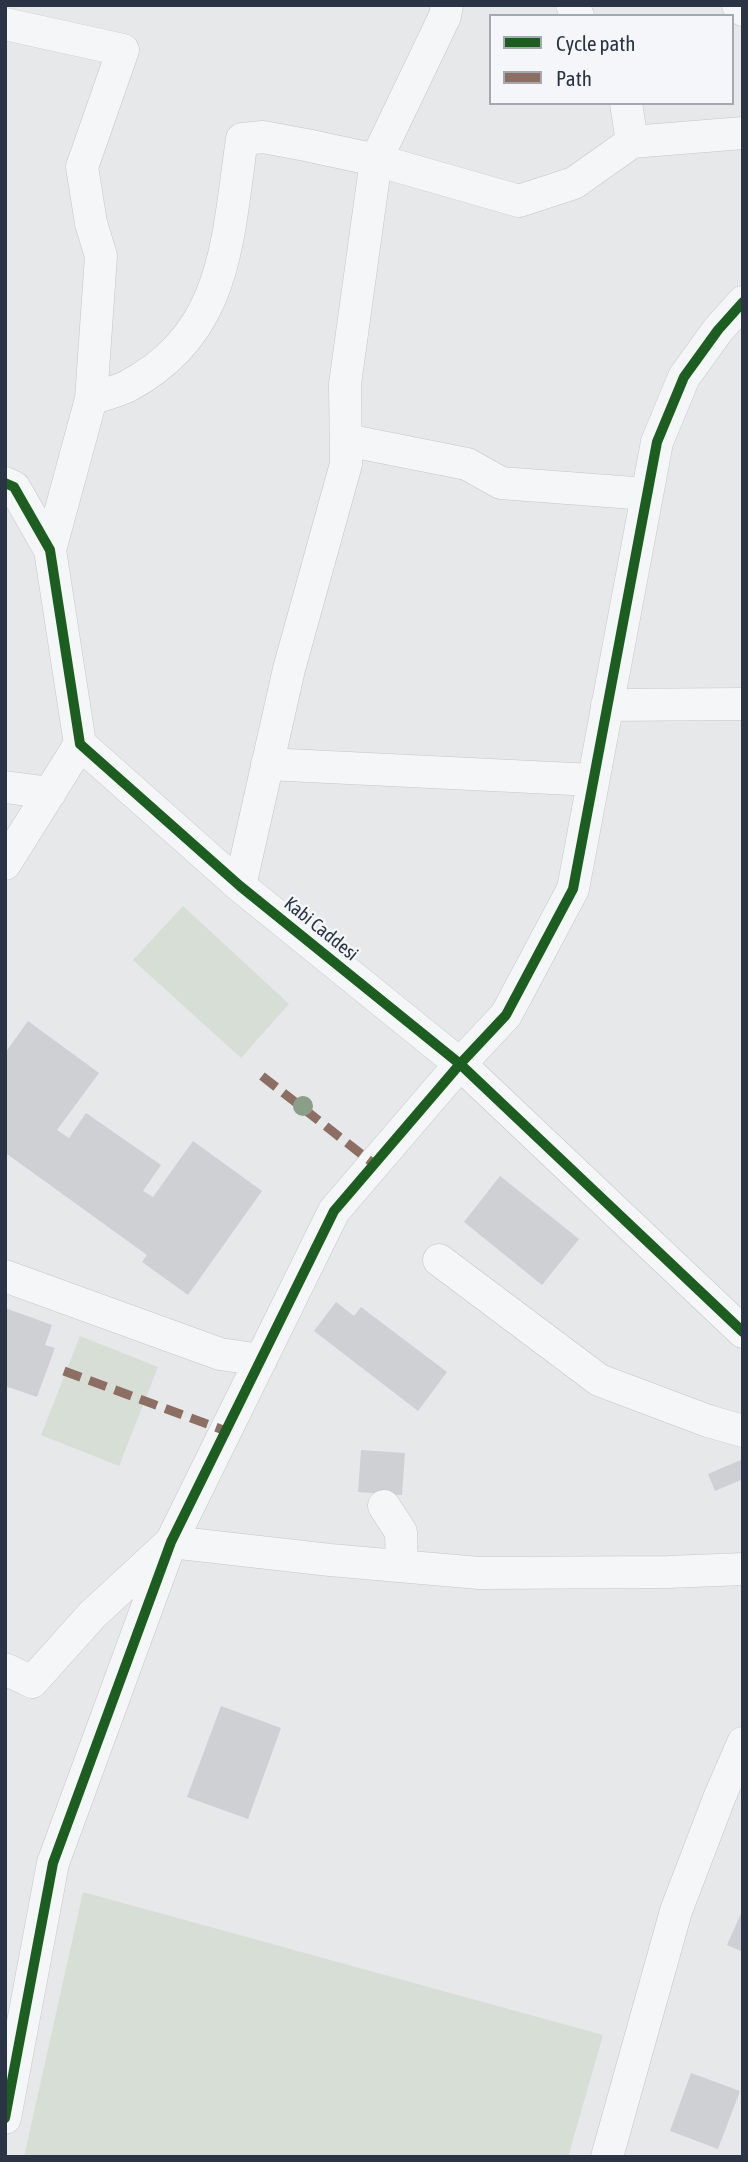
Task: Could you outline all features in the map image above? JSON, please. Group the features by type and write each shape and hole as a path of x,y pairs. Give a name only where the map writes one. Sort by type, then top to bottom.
{"street":[{"path":"240,886 289,669 346,464 345,384 376,160 445,16 447,5"},
{"path":"738,5 743,10"},
{"path":"5,24 123,50 82,167 91,223 101,256 90,399 50,550"},
{"path":"626,105 632,142"},
{"path":"90,399 124,387 161,365 185,342 201,320 218,284 242,139 263,137 376,160 519,201 573,183 632,142 743,133"},
{"path":"5,2118 52,1863 172,1542 334,1211 460,1064 506,1015 573,889 657,442 684,377 718,330 743,302"},
{"path":"346,440 467,464 501,482 647,494"},
{"path":"5,483 14,487 50,550 80,744 5,864"},
{"path":"607,705 743,704"},
{"name":"Kabi Caddesi","path":"80,744 240,886 460,1064 743,1332"},
{"path":"267,765 593,780"},
{"path":"5,787 50,793"},
{"path":"439,1260 599,1380 708,1421 743,1431"},
{"path":"5,1276 220,1354 261,1360"},
{"path":"384,1506 401,1532 402,1566"},
{"path":"5,1669 32,1682 92,1615 172,1542 479,1573 743,1569"},
{"path":"608,2156 676,1911 731,1800 743,1743"}],"shaded area":[{"path":"183,906 289,1004 241,1058 133,960"},
{"path":"80,1336 158,1367 119,1466 41,1435"},
{"path":"83,1892 603,2035 568,2157 24,2157"}],"building":[{"path":"28,1021 99,1073 57,1130 69,1138 86,1113 161,1165 143,1191 153,1197 193,1141 262,1191 188,1295 142,1262 147,1255 7,1154 5,1156 5,1053"},
{"path":"500,1176 579,1239 542,1285 464,1222"},
{"path":"336,1302 354,1316 361,1307 447,1372 418,1411 314,1331"},
{"path":"5,1308 52,1325 45,1345 55,1348 37,1397 5,1386"},
{"path":"361,1450 405,1453 402,1495 358,1492"},
{"path":"743,1459 743,1479 715,1491 708,1474"},
{"path":"221,1706 281,1728 248,1819 187,1797"},
{"path":"743,1909 743,1952 727,1945"},
{"path":"691,2073 740,2091 718,2149 670,2131"}],"marked path":[{"path":"262,1076 374,1164"},
{"path":"64,1371 226,1431"}],"cycle path":[{"path":"5,2118 53,1863 171,1542 334,1211 460,1064 506,1015 573,889 657,442 684,377 718,330 743,302"},
{"path":"5,483 14,487 50,550 80,744 240,886 460,1064 743,1332"}]}
